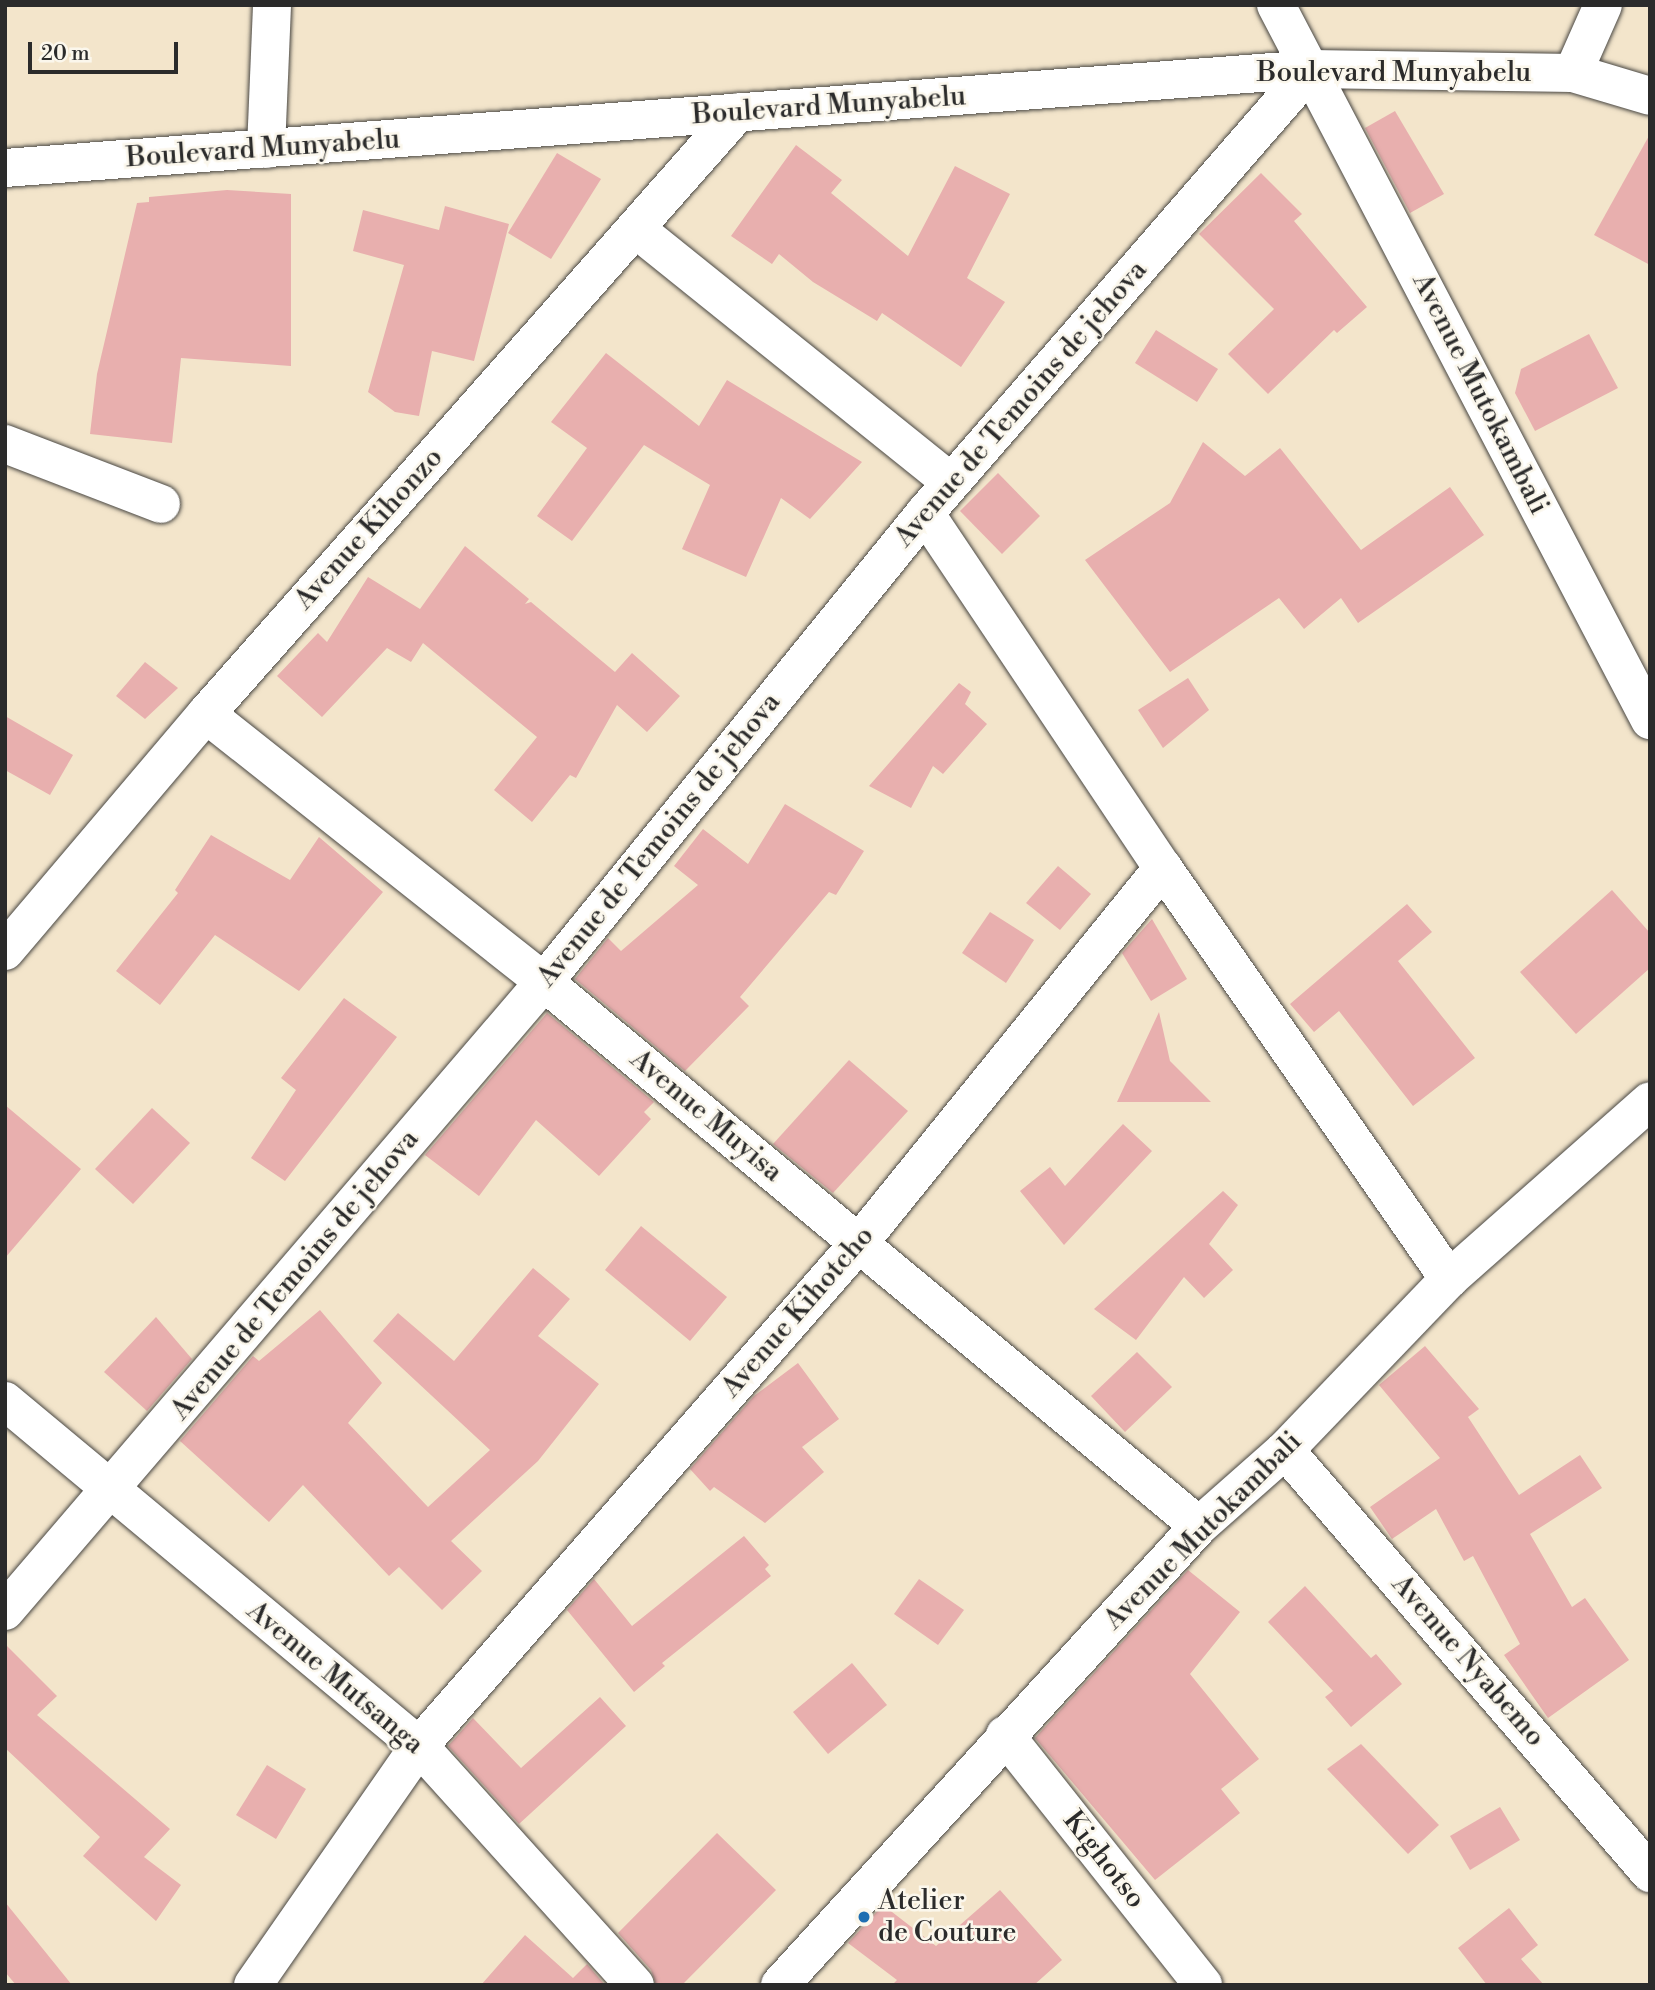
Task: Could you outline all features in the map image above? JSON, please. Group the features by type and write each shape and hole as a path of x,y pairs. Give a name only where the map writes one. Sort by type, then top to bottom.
{"street":[{"path":"266,149 272,5"},
{"name":"Avenue Mutokambali","path":"1276,5 1650,720"},
{"path":"1573,73 1603,5"},
{"name":"Boulevard Munyabelu","path":"5,168 1311,69 1573,73 1650,96"},
{"name":"Avenue de Temoins de jehova","path":"5,1611 112,1491 544,982 951,482 1311,69"},
{"name":"Avenue Kihonzo","path":"5,951 206,714 738,113"},
{"path":"636,229 951,482"},
{"path":"5,444 161,504"},
{"path":"925,513 1163,868 1449,1279"},
{"name":"Avenue Muyisa","path":"206,714 544,982 1199,1526"},
{"name":"Avenue Kihotcho","path":"253,1985 419,1745 859,1243 1163,868"},
{"name":"Avenue Mutokambali","path":"780,1985 1199,1526 1285,1450 1449,1279 1650,1101"},
{"name":"Avenue Mutsanga","path":"5,1401 419,1745 635,1985"},
{"name":"Avenue Nyabemo","path":"1285,1450 1650,1873"},
{"name":"Kighotso","path":"1006,1735 1203,1985"}],"building":[{"path":"1395,111 1444,194 1410,213 1365,128"},
{"path":"1650,134 1650,265 1594,235"},
{"path":"796,145 842,180 831,193 908,256 955,166 1010,194 967,278 1005,302 961,367 882,313 877,321 813,282 779,254 772,264 731,236"},
{"path":"557,153 601,179 551,259 508,233"},
{"path":"1261,173 1302,214 1294,221 1367,307 1337,333 1334,330 1268,394 1228,354 1274,309 1199,234"},
{"path":"227,190 291,194 291,366 181,358 172,443 90,434 97,374 137,203 149,202 149,197"},
{"path":"445,206 509,224 474,361 432,351 419,416 395,412 368,392 404,265 353,251 363,210 439,230"},
{"path":"1156,330 1218,369 1197,402 1135,363"},
{"path":"1589,334 1618,388 1535,431 1515,393 1521,369"},
{"path":"606,353 699,426 727,380 862,462 810,519 781,498 746,577 682,549 710,485 644,445 572,541 537,516 587,448 551,422"},
{"path":"1203,442 1245,476 1280,448 1361,550 1450,487 1484,535 1358,623 1341,598 1304,629 1279,598 1170,672 1085,560 1170,503"},
{"path":"998,473 1040,516 1002,554 960,511"},
{"path":"465,546 529,599 525,604 531,602 615,672 632,653 680,696 647,732 617,705 576,778 570,775 532,822 494,790 537,737 423,643 411,662 387,648 322,717 277,676 318,633 327,642 368,577 420,609"},
{"path":"145,662 178,688 145,719 116,696"},
{"path":"1188,678 1209,710 1163,748 1138,710"},
{"path":"959,683 971,692 965,704 987,724 943,774 933,766 911,808 869,786"},
{"path":"5,716 73,755 50,795 5,770"},
{"path":"785,804 864,851 836,895 829,892 740,997 749,1006 685,1071 575,979 608,938 621,951 698,885 674,866 703,829 748,864"},
{"path":"211,835 290,880 319,837 383,892 299,991 215,935 160,1005 116,971 178,893 175,890"},
{"path":"1058,866 1091,894 1060,930 1026,903"},
{"path":"1612,890 1650,933 1650,968 1576,1034 1520,972"},
{"path":"1407,904 1432,932 1398,961 1475,1058 1413,1106 1339,1011 1314,1032 1290,1004"},
{"path":"990,912 1034,940 1006,983 962,953"},
{"path":"1152,919 1187,979 1151,1001 1122,953"},
{"path":"344,998 397,1037 285,1181 251,1158 296,1090 281,1078"},
{"path":"1159,1012 1170,1061 1211,1102 1117,1102"},
{"path":"547,1013 654,1102 644,1112 651,1119 599,1176 536,1120 479,1196 425,1155"},
{"path":"849,1060 908,1111 833,1193 773,1144"},
{"path":"5,1105 81,1169 5,1258"},
{"path":"152,1108 190,1143 133,1204 95,1169"},
{"path":"1123,1124 1152,1151 1064,1245 1020,1191 1050,1167 1065,1186"},
{"path":"1223,1191 1238,1205 1209,1244 1233,1270 1204,1298 1184,1277 1136,1340 1094,1309"},
{"path":"641,1226 727,1297 690,1341 605,1270"},
{"path":"533,1268 570,1299 538,1336 599,1384 538,1461 451,1541 482,1571 442,1610 399,1567 389,1576 303,1485 269,1522 180,1441 253,1356 259,1361 320,1310 382,1383 348,1423 428,1507 490,1450 373,1341 398,1313 454,1361"},
{"path":"156,1317 192,1359 147,1411 104,1372"},
{"path":"1425,1346 1479,1409 1468,1417 1519,1495 1580,1455 1602,1488 1530,1534 1572,1607 1585,1598 1629,1660 1548,1718 1504,1655 1520,1644 1473,1556 1464,1561 1436,1509 1392,1539 1370,1507 1440,1458 1379,1385"},
{"path":"1137,1352 1172,1387 1125,1432 1091,1396"},
{"path":"798,1363 839,1419 802,1447 824,1472 765,1523 714,1487 710,1491 690,1469 754,1396"},
{"path":"744,1536 769,1565 765,1569 771,1576 662,1663 665,1666 634,1692 567,1610 594,1579 632,1626"},
{"path":"1188,1570 1240,1612 1190,1674 1259,1759 1221,1789 1240,1813 1155,1880 1035,1738"},
{"path":"919,1579 964,1610 938,1645 894,1614"},
{"path":"1305,1586 1371,1658 1376,1654 1402,1684 1351,1727 1325,1697 1333,1691 1268,1622"},
{"path":"5,1644 57,1696 37,1715 170,1829 144,1857 181,1885 156,1921 83,1856 100,1837 5,1748"},
{"path":"852,1663 887,1705 828,1754 793,1712"},
{"path":"600,1697 626,1726 519,1824 448,1746 473,1718 521,1768"},
{"path":"1361,1744 1439,1825 1408,1854 1327,1769"},
{"path":"267,1765 306,1789 276,1839 236,1815"},
{"path":"1500,1807 1520,1840 1470,1870 1450,1836"},
{"path":"717,1833 776,1890 682,1985 656,1985 651,1970 618,1933"},
{"path":"1000,1890 1062,1960 1034,1985 892,1985 897,1980 848,1943 883,1905 936,1946"},
{"path":"5,1902 72,1985 16,1985 5,1972"},
{"path":"1509,1908 1538,1945 1521,1959 1544,1985 1487,1985 1458,1948"},
{"path":"525,1935 573,1978 587,1964 605,1985 481,1985"}],"place":[{"name":"Atelier de Couture","path":"864,1917"}]}
